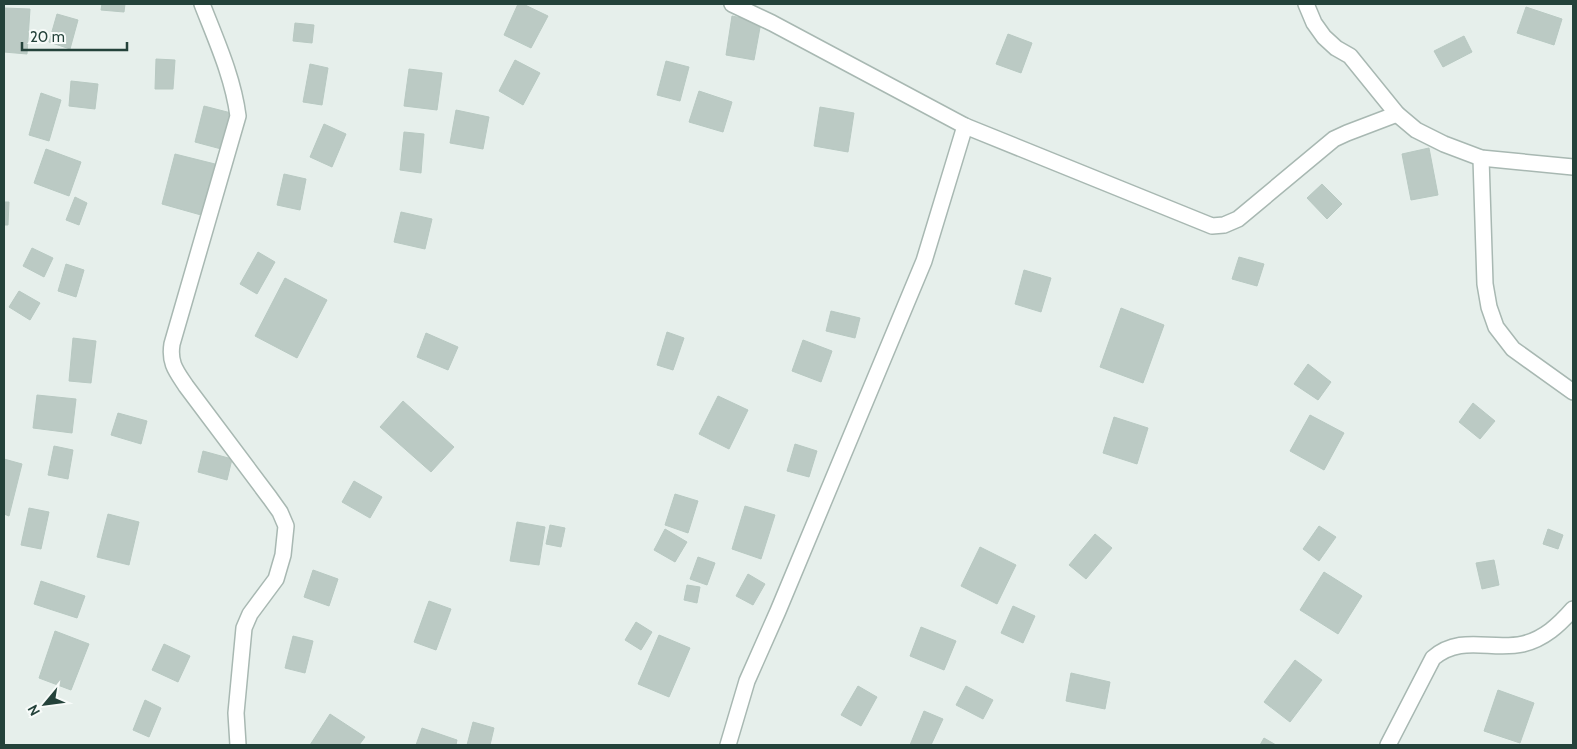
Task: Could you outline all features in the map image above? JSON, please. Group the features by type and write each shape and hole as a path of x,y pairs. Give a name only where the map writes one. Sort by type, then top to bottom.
{"street":[{"path":"202,4 231,82 236,98 238,116 170,356 175,370 182,381 270,498 280,512 286,526 283,555 276,579 250,614 244,628 236,714 238,745"},
{"path":"732,4 772,22 965,126 1212,226 1224,225 1238,219 1334,139 1398,114"},
{"path":"1306,4 1314,23 1324,37 1336,48 1350,56 1398,114 1416,130 1444,144 1481,158 1573,168"},
{"path":"728,745 747,681 924,261 965,126"},
{"path":"1481,158 1485,284 1496,327 1513,349 1573,392"},
{"path":"1388,745 1433,658 1442,650 1453,646 1522,644 1540,638 1556,627 1573,609"}],"building":[{"path":"102,4 125,4 124,12 101,10"},
{"path":"518,4 523,4 548,16 531,48 504,35"},
{"path":"1526,7 1562,19 1554,45 1517,33"},
{"path":"4,8 30,9 27,54 4,52"},
{"path":"57,14 78,20 70,49 49,42"},
{"path":"732,16 761,22 754,60 726,55"},
{"path":"295,23 314,25 312,43 293,41"},
{"path":"1008,34 1032,43 1021,73 996,64"},
{"path":"1464,36 1472,52 1443,67 1434,51"},
{"path":"156,59 175,60 173,89 155,89"},
{"path":"515,60 540,73 523,105 499,91"},
{"path":"666,61 689,67 680,101 657,95"},
{"path":"310,64 328,68 322,105 303,102"},
{"path":"409,69 442,73 437,110 404,106"},
{"path":"71,81 98,84 95,109 69,106"},
{"path":"699,91 732,102 723,132 689,122"},
{"path":"41,93 61,100 49,141 29,135"},
{"path":"204,106 235,114 225,150 195,142"},
{"path":"820,107 854,113 848,152 814,146"},
{"path":"456,110 489,117 483,149 450,143"},
{"path":"324,124 346,134 332,167 310,157"},
{"path":"404,132 424,134 421,173 400,170"},
{"path":"1429,148 1438,195 1411,200 1402,154"},
{"path":"46,149 81,162 69,196 34,183"},
{"path":"175,154 215,164 201,215 162,204"},
{"path":"284,174 306,179 300,210 277,205"},
{"path":"1322,184 1342,204 1327,219 1307,198"},
{"path":"75,197 87,203 79,225 66,220"},
{"path":"4,202 9,202 8,225 4,225"},
{"path":"401,212 432,219 425,249 394,242"},
{"path":"32,248 53,258 44,277 23,266"},
{"path":"258,252 275,262 257,294 240,284"},
{"path":"1239,257 1264,264 1257,286 1232,279"},
{"path":"66,264 84,270 76,297 58,291"},
{"path":"1024,270 1051,278 1041,312 1015,304"},
{"path":"285,278 327,300 297,358 255,336"},
{"path":"19,291 40,303 30,320 9,307"},
{"path":"1121,308 1164,325 1143,383 1100,367"},
{"path":"831,311 860,318 855,338 826,331"},
{"path":"667,332 684,338 673,370 657,365"},
{"path":"426,333 458,347 448,370 417,357"},
{"path":"73,338 96,341 91,383 69,381"},
{"path":"803,340 832,351 821,382 792,371"},
{"path":"1308,364 1331,382 1318,400 1294,384"},
{"path":"37,395 76,399 72,433 33,428"},
{"path":"718,396 748,410 729,449 699,434"},
{"path":"403,401 454,447 431,472 380,427"},
{"path":"1473,403 1495,421 1480,439 1459,422"},
{"path":"118,413 147,421 141,444 111,435"},
{"path":"1310,415 1344,433 1324,470 1290,451"},
{"path":"1114,417 1148,428 1137,464 1103,453"},
{"path":"795,444 817,451 809,477 787,471"},
{"path":"54,446 73,450 68,479 48,475"},
{"path":"203,451 232,459 227,480 198,472"},
{"path":"4,459 22,464 9,516 4,514"},
{"path":"354,481 382,497 370,518 342,502"},
{"path":"675,494 698,501 688,533 665,525"},
{"path":"745,506 775,515 761,559 732,549"},
{"path":"29,508 49,512 41,549 21,545"},
{"path":"108,514 139,522 129,565 97,557"},
{"path":"517,522 545,527 539,565 510,561"},
{"path":"550,525 565,528 561,547 546,544"},
{"path":"1319,526 1336,537 1319,561 1303,549"},
{"path":"665,529 687,542 675,562 654,550"},
{"path":"1548,529 1563,535 1558,549 1543,544"},
{"path":"1095,534 1112,548 1086,579 1069,565"},
{"path":"980,547 1016,565 997,604 961,586"},
{"path":"698,557 715,563 707,585 690,579"},
{"path":"1494,560 1499,585 1482,589 1476,563"},
{"path":"313,570 338,579 329,606 304,597"},
{"path":"1324,572 1362,596 1338,634 1300,610"},
{"path":"748,574 765,584 753,605 736,596"},
{"path":"41,581 85,596 77,618 34,604"},
{"path":"687,585 700,587 697,603 684,600"},
{"path":"429,601 451,609 436,650 414,642"},
{"path":"1013,606 1035,616 1023,643 1001,633"},
{"path":"636,622 652,632 641,650 625,640"},
{"path":"921,627 956,641 944,670 910,656"},
{"path":"55,631 89,644 71,690 39,678"},
{"path":"659,635 690,648 669,697 638,684"},
{"path":"293,636 313,641 305,673 285,668"},
{"path":"164,644 190,656 178,682 152,670"},
{"path":"1295,660 1322,680 1290,722 1264,702"},
{"path":"1071,673 1110,682 1105,709 1066,701"},
{"path":"858,686 877,697 861,726 841,715"},
{"path":"966,686 993,700 983,719 956,705"},
{"path":"1498,690 1534,703 1520,743 1484,731"},
{"path":"145,700 161,708 149,737 133,730"},
{"path":"924,711 943,719 931,745 910,745"},
{"path":"330,714 365,737 359,745 310,745"},
{"path":"473,722 494,728 490,745 467,745"},
{"path":"422,728 457,740 456,745 416,745"},
{"path":"1264,738 1276,745 1260,745"}]}
